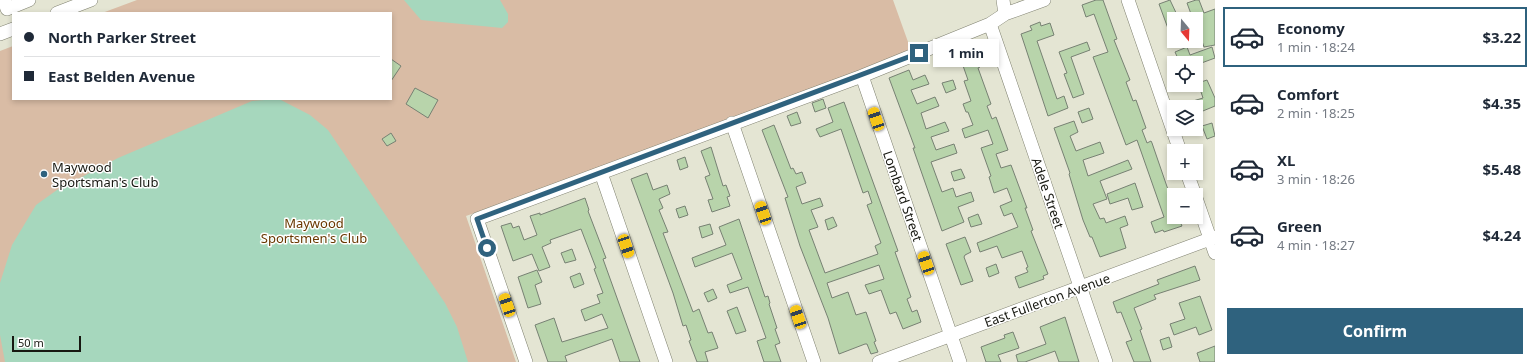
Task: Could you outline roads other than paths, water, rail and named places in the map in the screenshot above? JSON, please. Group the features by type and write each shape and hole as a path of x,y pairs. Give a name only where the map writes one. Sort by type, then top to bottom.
{"street":[{"path":"4,0 7,8 29,0"},
{"path":"59,12 91,0"},
{"path":"1003,0 1005,14"},
{"path":"526,362 477,219 732,123 862,76 990,24 1005,14 1044,0"},
{"path":"1128,0 1178,144"},
{"name":"Adele Street","path":"990,24 1106,362"},
{"path":"0,34 12,29"},
{"name":"Lombard Street","path":"862,76 960,362"},
{"path":"732,123 814,362"},
{"path":"601,173 666,362"},
{"path":"1203,216 1212,238 1215,253"},
{"name":"East Fullerton Avenue","path":"879,362 1212,238"}],"place":[{"name":"Maywood Sportsman's Club","path":"44,174"}],"park label":[{"name":"Maywood Sportsmen's Club","path":"314,230"}]}
